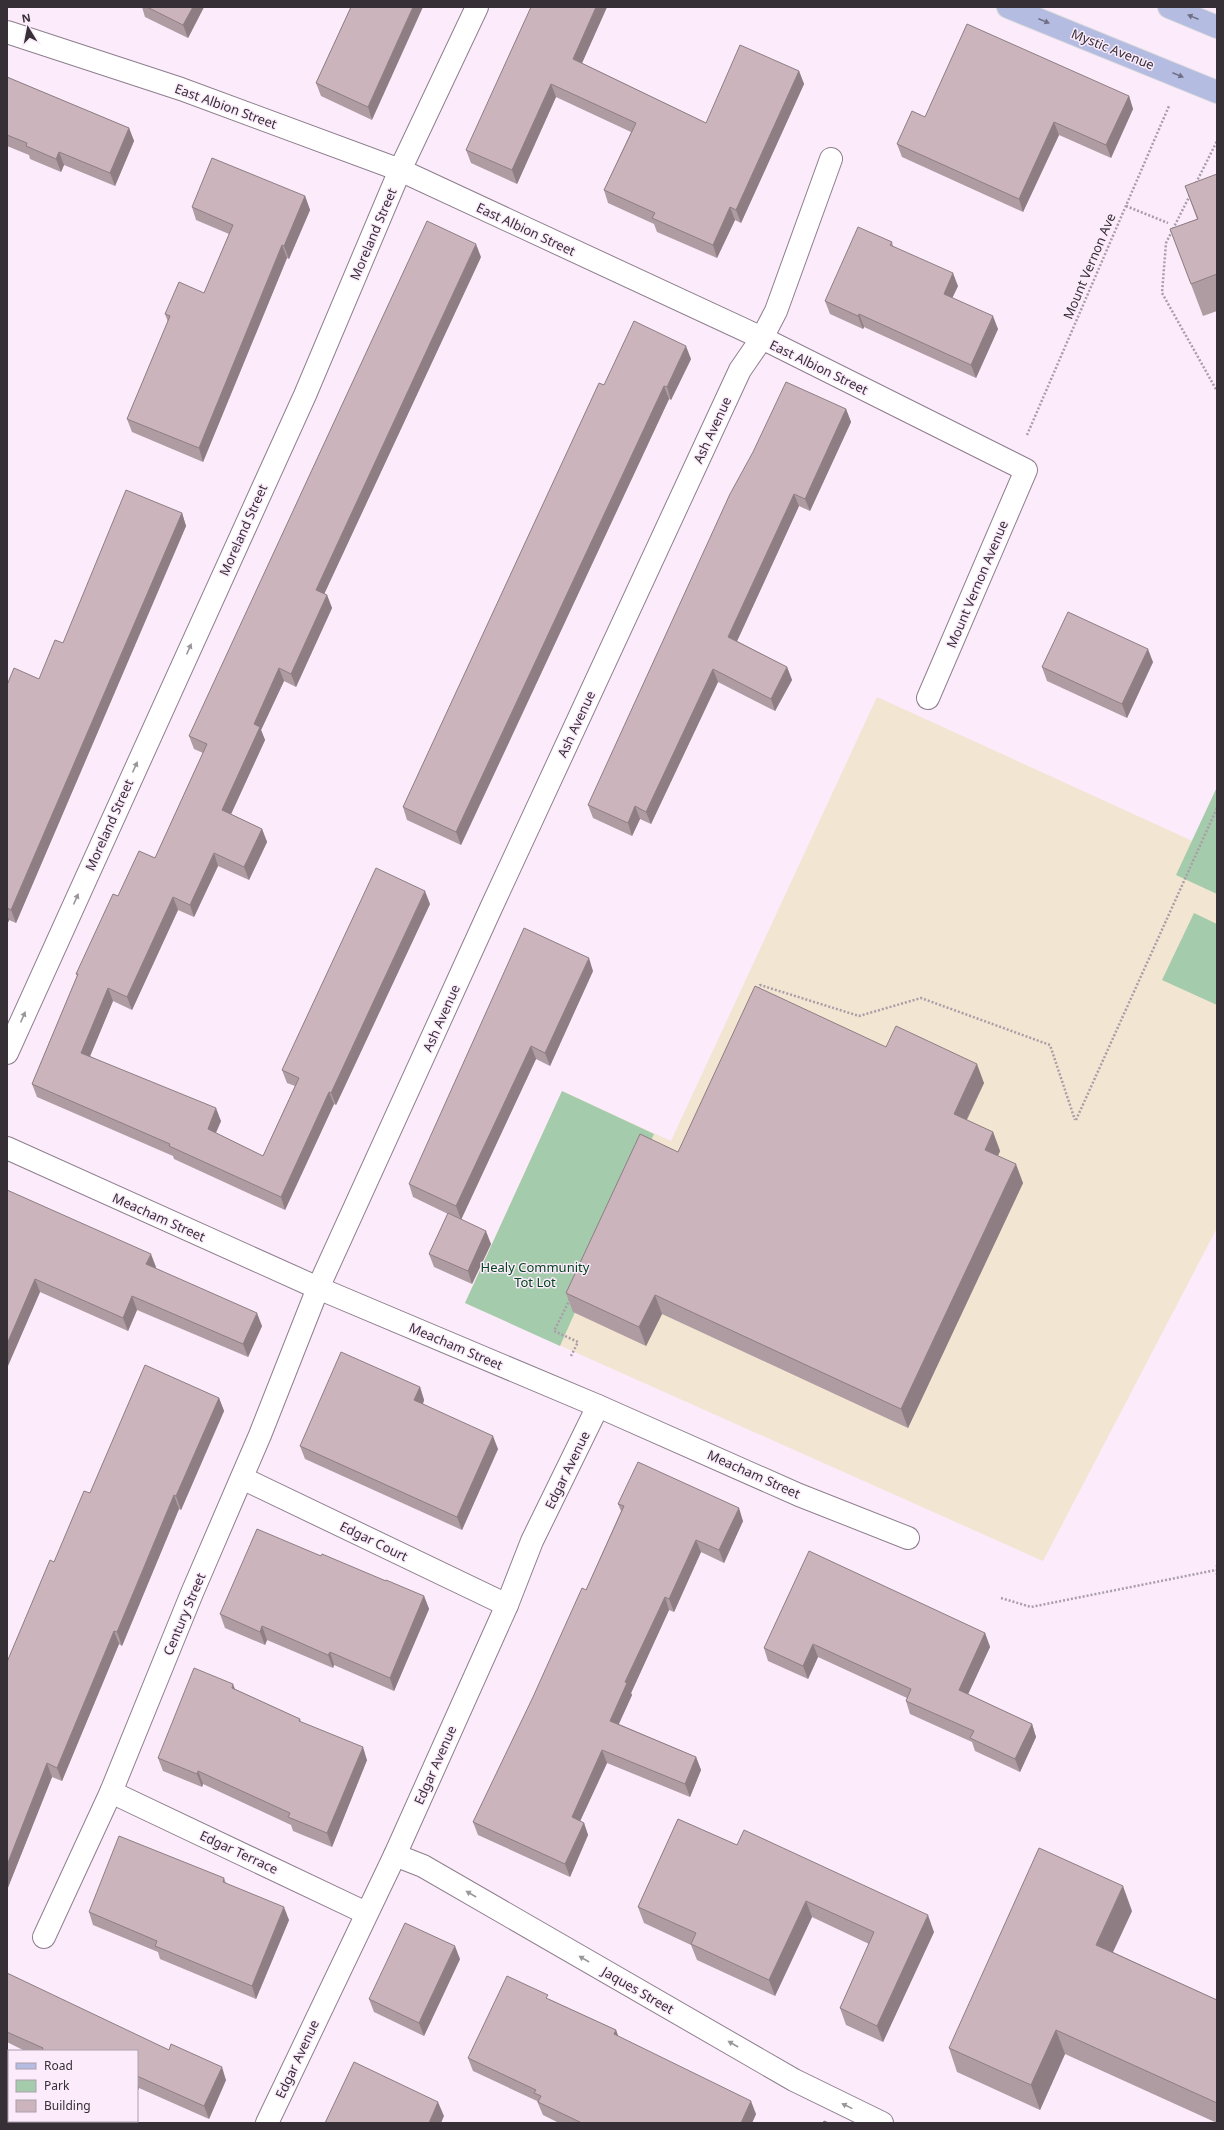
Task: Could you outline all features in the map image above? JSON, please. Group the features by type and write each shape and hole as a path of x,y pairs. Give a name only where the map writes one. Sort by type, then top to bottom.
{"main road":[{"name":"Mystic Avenue","path":"1008,7 1217,92"},
{"path":"1169,7 1217,27"}],"street":[{"name":"Moreland Street","path":"7,1053 302,402 400,170 476,7"},
{"name":"East Albion Street","path":"7,32 181,90 400,170 762,338 1020,467"},
{"name":"Ash Avenue","path":"318,1288 494,900 737,377 762,338 776,311 831,159"},
{"name":"Mount Vernon Avenue","path":"928,698 1020,467"},
{"name":"Meacham Street","path":"7,1148 318,1288 598,1406 799,1495 908,1538"},
{"name":"Century Street","path":"44,1937 111,1792 242,1478 318,1288"},
{"name":"Edgar Avenue","path":"267,2123 366,1912 395,1855 507,1605 532,1541 598,1406"},
{"name":"Edgar Court","path":"242,1478 507,1605"},
{"name":"Edgar Terrace","path":"111,1792 366,1912"},
{"name":"Jaques Street","path":"395,1855 423,1866 794,2080 882,2123"}],"path":[{"name":"Mount Vernon Ave","path":"1020,467 1126,206 1182,77"},
{"path":"1217,141 1166,243 1162,293 1217,391"},
{"path":"1126,206 1168,224"},
{"path":"757,992 760,985 859,1016 921,998 1050,1045 1075,1120 1217,808"},
{"path":"571,1295 554,1331 578,1342 571,1356"},
{"path":"1217,1565 1217,1577"},
{"path":"1001,1598 1031,1607 1216,1570"}],"shaded area":[{"path":"877,697 1199,844 1217,805 1217,1228 1043,1561 465,1303 562,1091 671,1141"}],"green space":[{"path":"1217,787 1217,894 1176,875"},
{"path":"1194,913 1217,924 1217,1005 1162,980"},
{"name":"Healy Community Tot Lot","path":"562,1091 654,1134 560,1346 465,1303"}],"building":[{"path":"147,7 193,7 183,25"},
{"path":"351,7 413,7 368,107 316,83"},
{"path":"531,7 596,7 573,59 706,123 740,45 799,71 736,210 730,207 713,245 652,218 655,213 604,190 636,123 551,84 512,170 466,150"},
{"path":"967,24 1129,96 1106,145 1054,122 1019,199 897,144 912,111 925,117"},
{"path":"7,77 129,128 110,173 59,152 56,159 26,146 27,143 7,135"},
{"path":"212,158 305,196 284,246 282,245 199,448 127,419 170,316 165,314 179,282 204,293 233,225 192,207"},
{"path":"1217,174 1217,274 1191,284 1170,229 1198,219 1185,186"},
{"path":"427,221 476,244 316,590 327,595 291,674 279,668 254,724 260,727 222,810 262,829 244,867 214,853 190,905 173,897 127,997 108,988 81,1053 216,1108 208,1129 263,1156 299,1078 282,1070 376,868 425,891 331,1093 329,1092 281,1197 169,1146 170,1144 32,1084 78,974 76,974 113,894 118,896 139,851 155,858 207,744 189,736"},
{"path":"858,227 892,242 890,245 953,273 944,294 993,316 971,365 859,314 858,316 825,301"},
{"path":"634,321 686,346 667,387 664,386 456,832 403,807 599,383 604,385"},
{"path":"786,382 846,409 805,499 794,494 728,637 787,667 771,699 713,669 646,812 635,806 628,823 588,805 730,494 753,452"},
{"path":"126,490 182,513 11,910 7,908 7,685 14,668 39,679 55,640 63,643"},
{"path":"1068,612 1148,649 1122,704 1042,667"},
{"path":"524,928 589,958 545,1053 531,1046 456,1206 409,1184"},
{"path":"755,986 886,1047 896,1026 977,1064 954,1114 993,1132 985,1150 1016,1164 901,1409 655,1295 639,1327 566,1293 640,1134 678,1152"},
{"path":"7,1190 151,1254 146,1264 257,1313 243,1344 132,1296 123,1318 35,1279 7,1344"},
{"path":"448,1213 486,1231 468,1271 429,1254"},
{"path":"341,1352 420,1387 414,1400 493,1436 457,1517 300,1446"},
{"path":"145,1365 219,1398 176,1496 174,1495 117,1632 114,1631 57,1768 47,1763 7,1865 7,1662 50,1560 54,1562 84,1491 90,1493"},
{"path":"638,1462 739,1508 719,1550 696,1540 669,1599 665,1597 625,1682 627,1683 610,1721 696,1757 685,1784 602,1750 572,1817 584,1823 565,1864 473,1822 533,1697 582,1588 586,1590 624,1506 618,1504"},
{"path":"257,1529 321,1556 322,1554 424,1596 390,1678 330,1652 328,1655 262,1626 260,1632 220,1614"},
{"path":"809,1551 985,1633 959,1690 1032,1724 1015,1759 970,1738 974,1731 906,1701 911,1689 813,1644 803,1666 764,1648"},
{"path":"194,1668 233,1684 232,1688 300,1719 299,1721 363,1747 327,1833 288,1817 290,1813 198,1771 197,1774 158,1758"},
{"path":"678,1819 737,1845 744,1830 928,1915 877,2026 840,2008 874,1932 806,1901 769,1980 691,1944 696,1933 638,1907"},
{"path":"119,1836 224,1878 223,1882 284,1907 252,1986 155,1946 157,1941 89,1912"},
{"path":"1039,1848 1123,1886 1096,1945 1217,2000 1217,2103 1056,2030 1031,2085 949,2048"},
{"path":"405,1923 455,1946 419,2023 369,1999"},
{"path":"7,1973 169,2050 171,2044 222,2067 204,2106 138,2076 138,2050 42,2050 43,2048 7,2032"},
{"path":"507,1976 548,1995 546,1998 616,2030 614,2034 751,2101 741,2123 582,2123 538,2102 541,2096 534,2093 536,2090 468,2058"},
{"path":"354,2062 438,2102 429,2123 325,2123"},
{"path":"7,2108 8,2122 33,2123 7,2123"}]}
